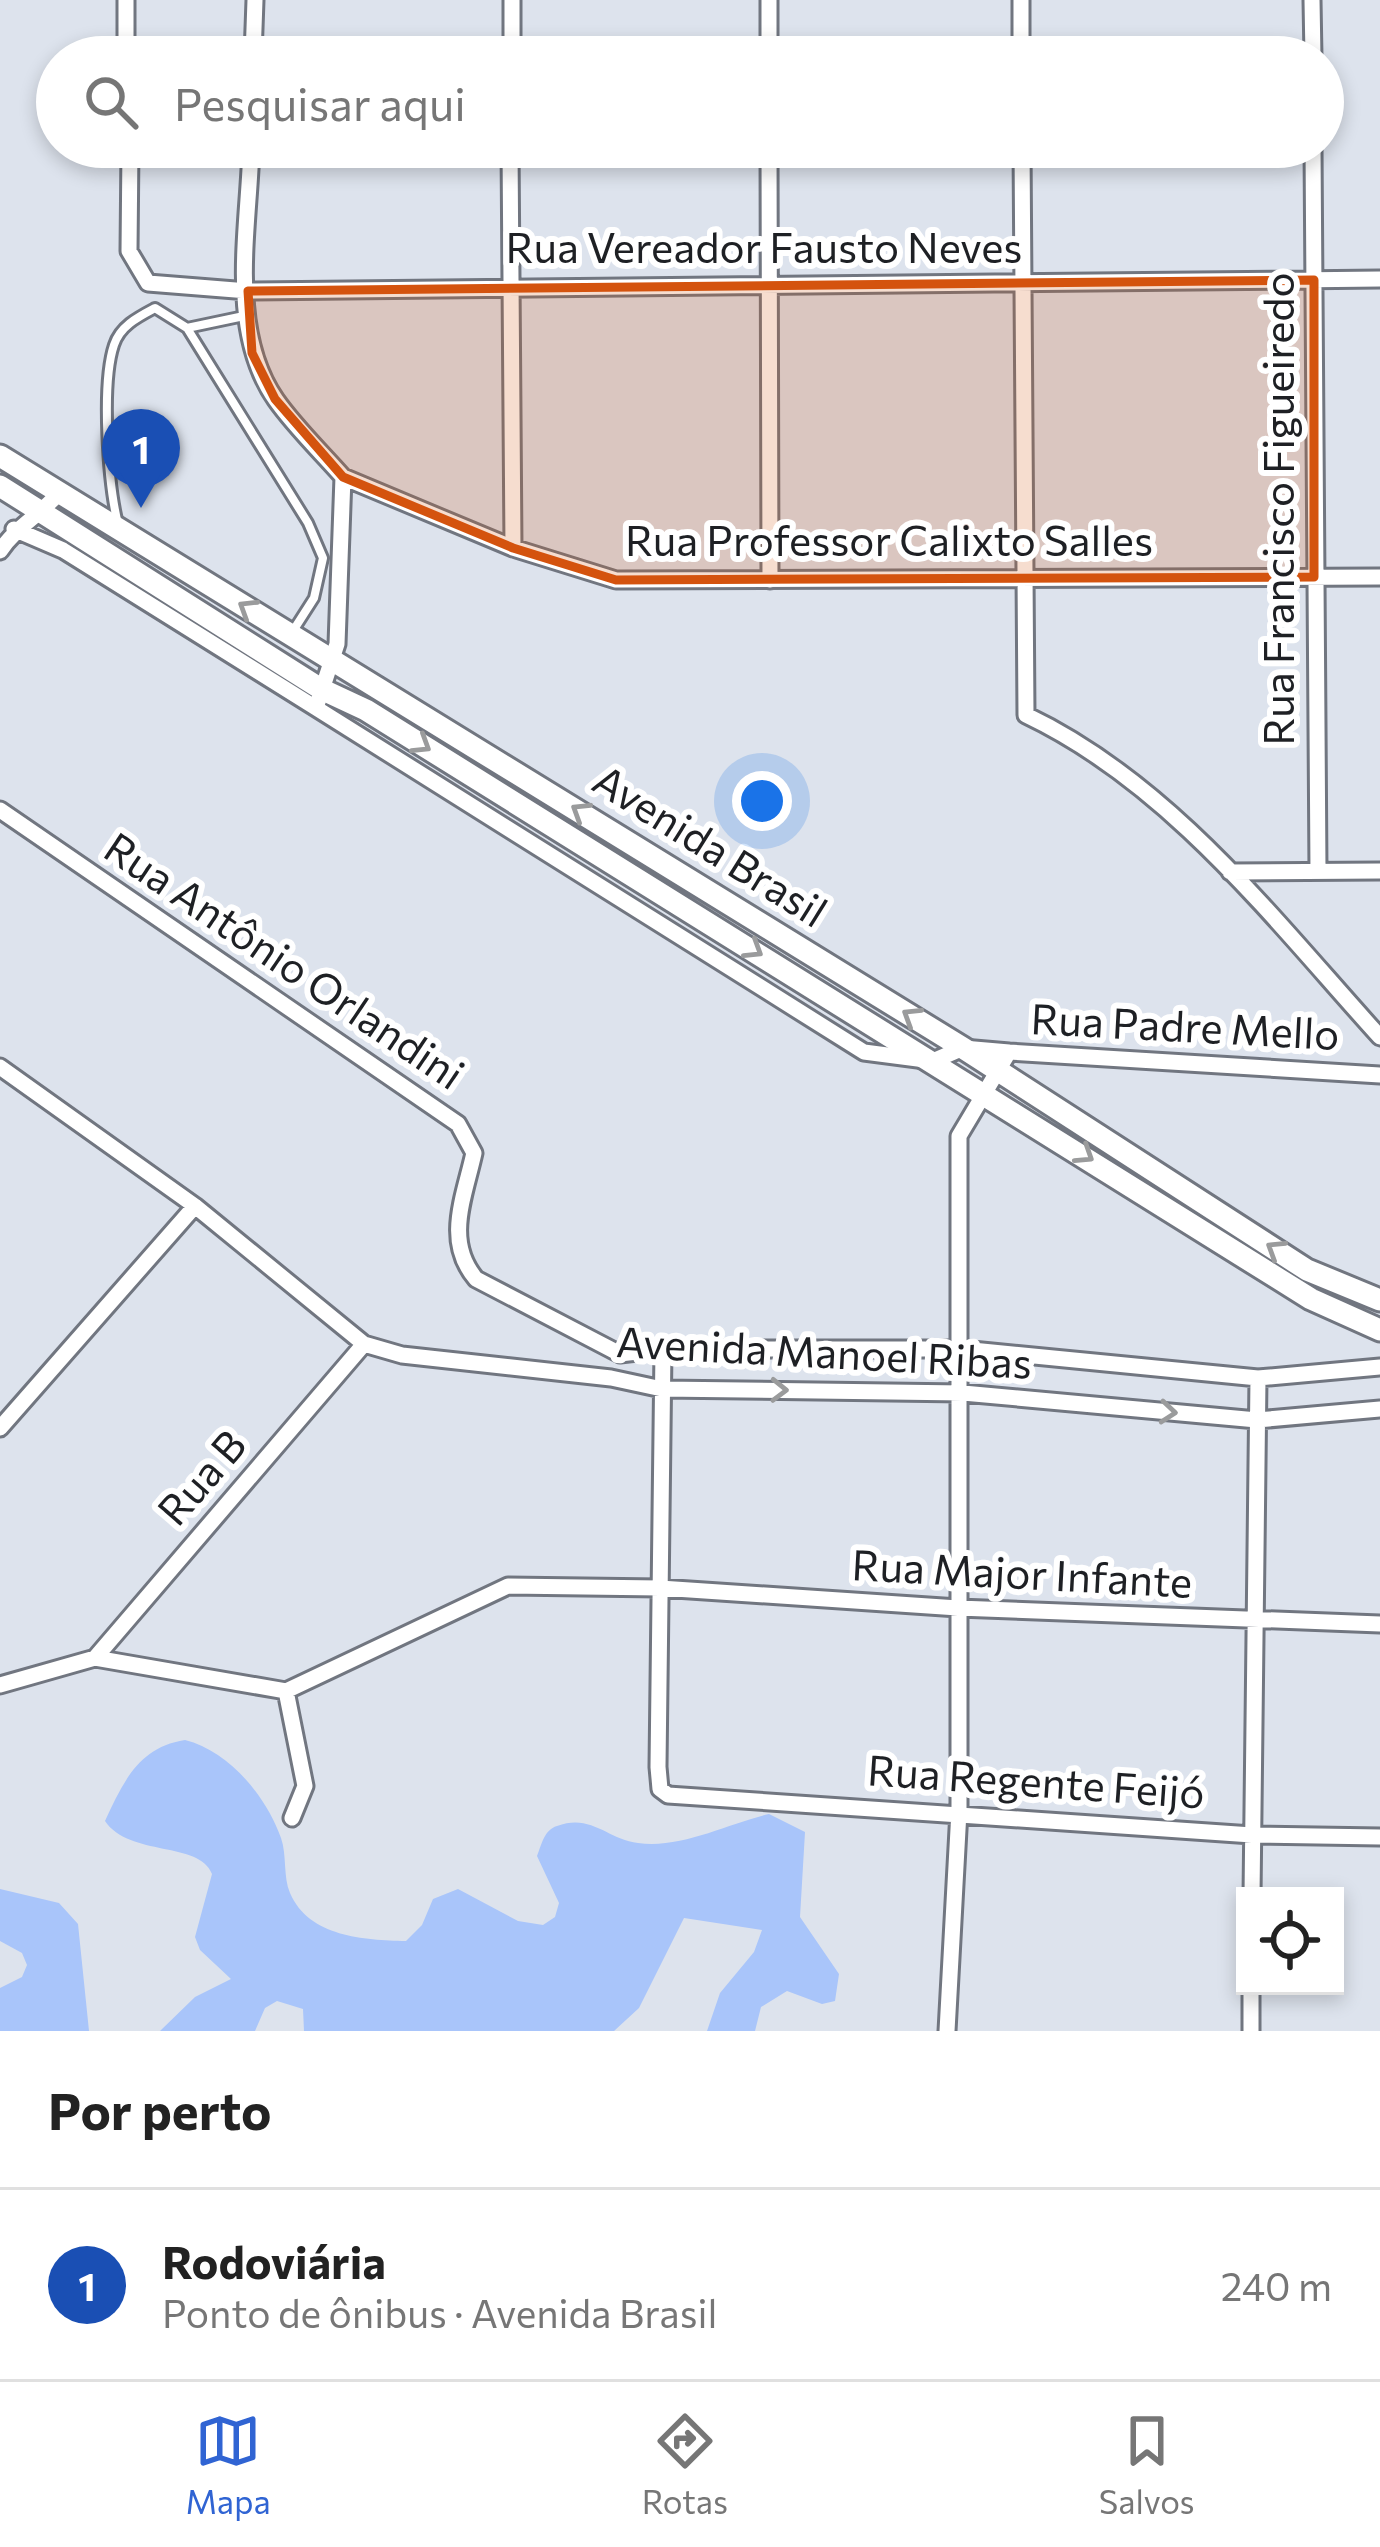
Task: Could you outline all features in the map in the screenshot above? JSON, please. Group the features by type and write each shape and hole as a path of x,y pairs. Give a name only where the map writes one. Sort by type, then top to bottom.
{"main road":[{"name":"Avenida Brasil","path":"0,456 963,1048 990,1081 1311,1299 1380,1330"},
{"name":"Avenida Brasil","path":"0,487 41,514 66,541 319,699 366,710 933,1061 990,1081 1307,1270 1380,1300"},
{"path":"366,710 384,691"}],"street":[{"path":"126,0 126,36"},
{"path":"253,36 254,0"},
{"path":"512,0 512,36"},
{"path":"769,0 769,36"},
{"path":"1021,0 1021,36"},
{"path":"1312,0 1312,36"},
{"name":"Rua Vereador Fausto Neves","path":"130,168 129,251 148,283 248,291 1380,280"},
{"path":"251,168 245,316 252,353 275,399 343,477 334,662 319,699 864,1052 933,1061 963,1048 1009,1052"},
{"path":"510,168 513,548"},
{"path":"769,168 770,580"},
{"path":"1022,168 1026,715 1082,742 1126,776 1230,872 1380,1037"},
{"name":"Rua Francisco Figueiredo","path":"1313,168 1318,872"},
{"name":"Rua Professor Calixto Salles","path":"343,477 513,548 616,580 1380,577"},
{"path":"0,551 14,530 41,514 58,494"},
{"path":"14,530 66,541"},
{"name":"Rua Antônio Orlandini","path":"0,810 458,1124 474,1154 456,1231 461,1261 476,1279 620,1354"},
{"path":"1230,872 1380,871"},
{"name":"Rua Padre Mello","path":"946,2031 959,1811 963,1393 959,1136 1009,1052 1380,1075"},
{"name":"Avenida Manoel Ribas","path":"0,1067 195,1206 364,1344 402,1355 611,1378 662,1389 963,1393 1257,1420 1380,1409"},
{"path":"0,1428 195,1206"},
{"name":"Rua B","path":"95,1658 364,1344"},
{"path":"611,1378 620,1354 663,1348 660,1588"},
{"name":"Avenida Manoel Ribas","path":"663,1348 962,1349 1258,1378 1380,1367"},
{"path":"1252,1887 1258,1378"},
{"name":"Rua Major Infante","path":"286,1691 508,1586 660,1588 958,1608 1380,1624"},
{"name":"Rua Regente Feijó","path":"660,1588 660,1789 686,1795 1252,1834 1380,1837"},
{"path":"0,1685 95,1658 286,1691 305,1786 292,1818"},
{"path":"1251,1995 1251,2031"}],"lane":[{"path":"66,541 86,509 118,524 109,486 114,344 128,323 154,308 187,328 308,523 323,558 314,598 290,635"},
{"path":"187,328 245,316"}],"highlighted area":[{"path":"1314,280 1314,577 616,580 513,548 343,477 275,399 252,353 248,291"}],"shaded area":[{"path":"185,1740 216,1754 256,1791 281,1838 288,1887 299,1908 324,1927 373,1939 406,1941 422,1925 433,1899 458,1889 518,1921 543,1925 555,1917 559,1903 537,1856 546,1834 557,1826 580,1823 627,1841 654,1844 769,1814 805,1832 800,1917 839,1974 835,2001 822,2004 787,1991 761,2007 755,2031 707,2031 720,1993 754,1952 762,1930 684,1918 639,2008 614,2031 304,2031 303,2009 277,2001 265,2008 255,2031 160,2031 195,1997 231,1979 200,1950 195,1937 212,1874 194,1857 130,1840 105,1821 134,1768 156,1750"},
{"path":"0,1889 59,1903 78,1924 89,2031 0,2031 0,1988 22,1977 27,1965 22,1953 0,1941"}],"place":[{"name":"Rodoviária","path":"141,508"}]}
